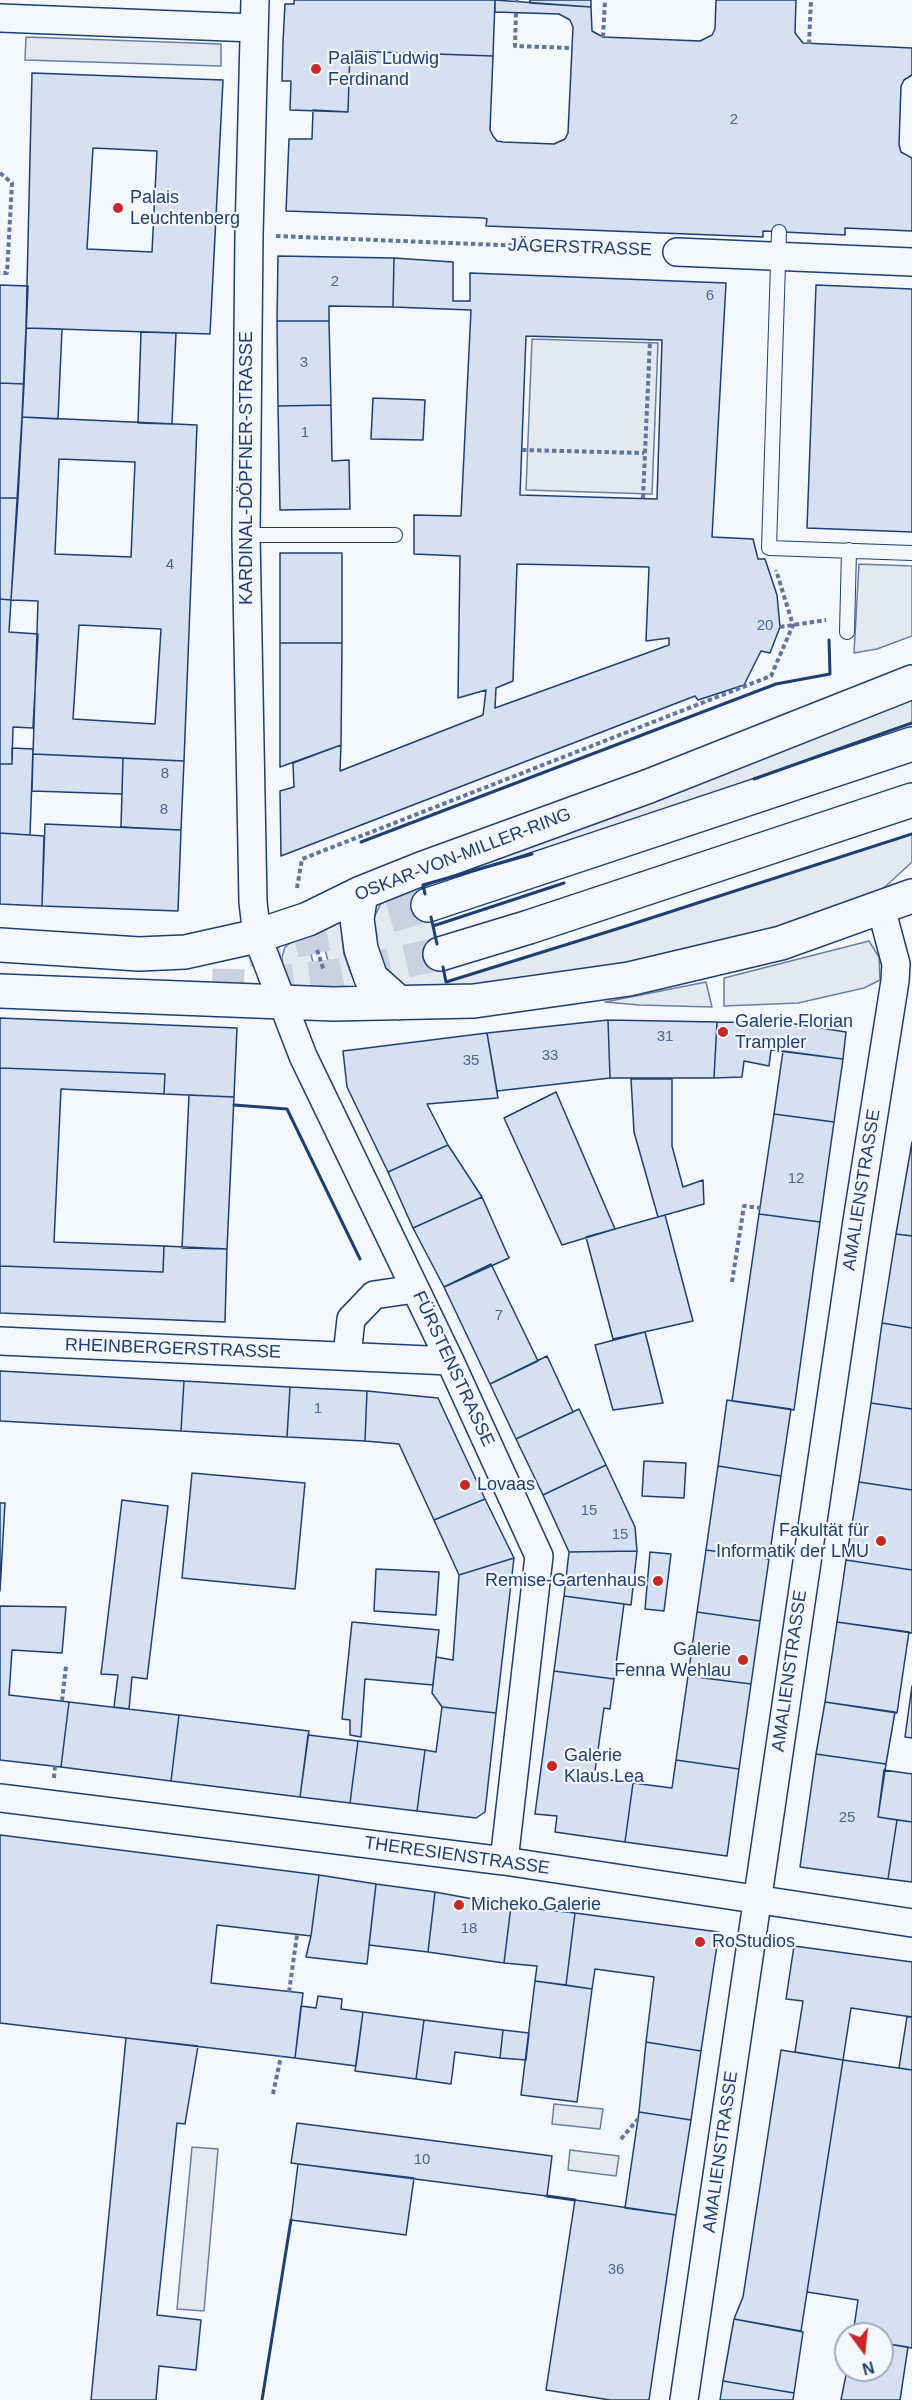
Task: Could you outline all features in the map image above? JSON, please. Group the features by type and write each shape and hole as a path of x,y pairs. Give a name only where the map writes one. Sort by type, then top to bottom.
{"main road":[{"name":"OSKAR-VON-MILLER-RING","path":"0,945 139,954 185,952 257,936 308,919 361,893 649,786 912,682"},
{"name":"OSKAR-VON-MILLER-RING","path":"428,905 912,744"},
{"path":"440,954 540,924 912,800"},
{"path":"361,893 357,919 361,949 371,978 399,1004"},
{"path":"0,991 333,1004 474,1002 629,979 781,943 912,896"}],"street":[{"name":"KARDINAL-DÖPFNER-STRASSE","path":"255,0 249,235 246,535 252,881 257,936 282,1002"},
{"path":"0,18 254,28"},
{"name":"JÄGERSTRASSE","path":"677,252 778,245 912,262"},
{"name":"AMALIENSTRASSE","path":"684,2400 857,1221 896,981 896,964 881,908"},
{"name":"FÜRSTENSTRASSE","path":"282,1002 320,1094 450,1361 539,1556 504,1861"},
{"path":"347,1356 351,1319 374,1295 415,1289"},
{"name":"RHEINBERGERSTRASSE","path":"0,1341 450,1361"},
{"name":"THERESIENSTRASSE","path":"0,1798 504,1861 912,1923"}],"lane":[{"path":"778,245 769,548 912,553"},
{"path":"246,535 395,535"},
{"path":"847,632 849,550"}],"path":[{"path":"603,37 605,0"},
{"path":"809,44 811,0"},
{"path":"516,13 514,46 572,48"},
{"path":"0,173 12,183 7,273 0,273"},
{"name":"JÄGERSTRASSE","path":"249,235 677,252"},
{"path":"643,498 650,340"},
{"path":"522,450 645,453"},
{"path":"333,1004 297,888 302,859 771,676 793,625 769,548"},
{"path":"780,627 847,617"},
{"path":"732,1282 744,1206 760,1208"},
{"path":"62,1701 66,1666"},
{"path":"289,1992 297,1935"},
{"path":"273,2094 281,2056"},
{"path":"621,2139 638,2119"}],"shaded area":[{"path":"26,37 221,44 221,66 25,60"},
{"path":"532,339 658,343 652,494 526,490"},
{"path":"859,564 912,566 912,636 877,649 854,653"},
{"path":"912,698 912,723 599,833 423,885 813,733"},
{"path":"912,834 912,862 887,885 858,906 772,937 659,963 474,990 424,993 403,989 382,973 375,961 369,928 382,901 423,885 446,982"},
{"path":"346,917 342,936 344,954 351,974 364,993 337,996 319,926"},
{"path":"305,932 322,996 292,986 283,967 282,957 285,947"},
{"path":"869,941 879,957 880,980 864,988 798,1003 724,1006 724,978"},
{"path":"706,982 712,1007 605,1002"},
{"path":"554,2104 603,2109 600,2129 552,2124"},
{"path":"192,2147 218,2149 204,2311 177,2309"},
{"path":"570,2150 619,2156 616,2176 568,2170"}],"building":[{"name":"Palais Ludwig Ferdinand","path":"294,0 495,0 493,56 350,51 348,112 290,110 291,81 282,81 283,42 285,4 294,4"},
{"path":"495,0 591,7 592,31 603,37 700,41 712,35 715,29 716,0 796,0 795,33 803,43 912,48 912,75 904,80 901,86 899,145 901,152 912,158 912,231 845,228 845,235 763,231 763,237 486,226 487,219 484,218 286,211 289,139 312,139 313,110 348,112 350,51 493,56 490,130 497,141 554,144 565,139 568,133 573,27 570,20 559,14 495,12"},
{"path":"530,0 591,0 591,7 530,3"},
{"path":"32,73 223,80 210,334 26,328","holes":["93,148 157,151 152,252 87,249"]},
{"path":"278,256 394,258 393,307 329,306 329,321 277,321"},
{"path":"394,258 453,262 453,301 470,301 470,273 726,283 712,537 753,539 758,559 765,559 777,595 780,627 770,653 761,651 744,685 698,700 695,696 281,856 280,791 294,787 293,763 341,745 340,771 483,715 486,690 458,698 460,556 414,554 414,515 461,516 471,310 393,307","holes":["526,336 662,340 657,499 520,495","517,564 649,567 646,641 669,638 669,645 495,708 496,688 513,681"]},
{"path":"0,285 28,286 24,384 0,383"},
{"path":"816,285 912,289 912,532 807,528"},
{"path":"277,321 329,321 331,405 278,406"},
{"path":"26,328 62,329 58,419 22,417"},
{"path":"141,332 176,333 172,424 138,423"},
{"path":"0,383 24,384 18,498 0,498"},
{"path":"373,398 425,400 423,440 371,439"},
{"path":"331,405 332,461 349,460 350,509 280,510 278,406"},
{"path":"22,417 197,425 184,761 33,754 38,601 11,600","holes":["59,459 135,462 131,557 55,554","79,625 161,629 155,724 73,719"]},
{"path":"0,498 18,498 11,600 0,599"},
{"path":"280,553 342,553 342,643 280,643"},
{"path":"0,599 11,600 9,632 38,634 33,728 13,727 12,764 0,764"},
{"path":"280,643 342,643 341,745 280,767"},
{"path":"12,748 33,749 30,835 0,833 0,764 12,764"},
{"path":"33,754 123,758 122,794 32,791"},
{"path":"123,758 184,761 181,830 121,827"},
{"path":"45,824 181,830 178,911 42,906"},
{"path":"0,833 44,836 42,906 0,904"},
{"path":"0,1018 237,1028 234,1097 164,1094 165,1074 0,1068"},
{"path":"608,1020 717,1022 714,1078 610,1078"},
{"path":"608,1020 610,1078 497,1091 487,1033"},
{"path":"717,1022 789,1023 846,1032 843,1059 771,1050 769,1066 744,1061 742,1077 714,1078"},
{"path":"487,1033 498,1098 427,1104 448,1145 388,1172 347,1087 343,1051"},
{"path":"783,1051 843,1059 834,1122 774,1114"},
{"path":"0,1068 165,1074 164,1094 61,1089 54,1242 164,1246 163,1272 0,1266"},
{"path":"631,1079 672,1079 672,1146 683,1187 703,1180 704,1204 658,1217 634,1132"},
{"path":"556,1092 615,1229 562,1245 504,1118"},
{"path":"189,1095 234,1097 227,1249 182,1248"},
{"path":"774,1114 834,1122 820,1222 759,1214"},
{"path":"912,1142 912,1236 896,1234"},
{"path":"448,1145 482,1197 413,1228 388,1172"},
{"path":"482,1197 509,1258 444,1287 413,1228"},
{"path":"759,1214 820,1222 794,1410 732,1401"},
{"path":"665,1215 693,1321 613,1339 586,1237"},
{"path":"896,1234 912,1236 912,1328 882,1323"},
{"path":"164,1246 227,1249 225,1322 0,1313 0,1266 163,1272"},
{"path":"491,1264 538,1361 490,1384 444,1287"},
{"path":"882,1323 912,1328 912,1409 871,1403"},
{"path":"645,1332 663,1403 613,1410 595,1345"},
{"path":"547,1356 573,1412 516,1439 490,1384"},
{"path":"0,1371 184,1381 181,1431 0,1421"},
{"path":"184,1381 290,1387 287,1437 181,1431"},
{"path":"290,1387 367,1391 365,1441 287,1437"},
{"path":"367,1391 438,1398 485,1499 434,1520 399,1444 365,1441"},
{"path":"727,1400 791,1409 781,1476 718,1466"},
{"path":"871,1403 912,1409 912,1490 859,1482"},
{"path":"579,1409 606,1465 543,1495 516,1439"},
{"path":"644,1461 686,1463 684,1498 642,1496"},
{"path":"606,1465 635,1527 637,1551 569,1552 543,1495"},
{"path":"718,1466 781,1476 769,1559 706,1550"},
{"path":"192,1473 305,1483 295,1589 182,1578"},
{"name":"Fakultät für Informatik der LMU","path":"859,1482 912,1490 912,1570 846,1560"},
{"path":"485,1499 514,1558 459,1575 434,1520"},
{"path":"122,1500 168,1506 147,1679 132,1677 129,1709 114,1707 118,1675 101,1674"},
{"path":"0,1503 5,1503 0,1591"},
{"path":"706,1550 769,1559 760,1621 697,1612"},
{"path":"637,1551 631,1605 564,1596 569,1552"},
{"name":"Remise-Gartenhaus","path":"650,1552 671,1554 664,1611 645,1609"},
{"path":"514,1558 496,1713 442,1707 432,1693 436,1657 453,1660 459,1575"},
{"path":"846,1560 912,1570 912,1633 837,1622"},
{"path":"376,1569 439,1572 436,1615 374,1611"},
{"path":"564,1596 624,1604 614,1679 554,1671"},
{"path":"0,1606 66,1607 62,1653 12,1650 9,1695 69,1702 61,1767 0,1760"},
{"path":"697,1612 760,1621 751,1684 688,1676"},
{"path":"352,1622 439,1630 433,1685 365,1679 361,1737 350,1735 350,1720 342,1719"},
{"path":"837,1622 909,1632 897,1713 825,1702"},
{"path":"554,1671 614,1679 610,1709 604,1708 594,1778 633,1783 625,1842 555,1832 557,1816 535,1814"},
{"path":"688,1676 751,1684 739,1769 676,1760"},
{"path":"912,1686 912,1738 905,1737"},
{"path":"69,1702 179,1715 171,1781 61,1767"},
{"path":"825,1702 895,1712 886,1764 816,1754"},
{"path":"442,1707 496,1713 485,1812 476,1818 417,1811 425,1750 436,1752"},
{"path":"179,1715 309,1731 300,1797 171,1781"},
{"path":"308,1735 358,1741 350,1803 300,1797"},
{"path":"358,1741 425,1750 417,1811 350,1803"},
{"path":"816,1754 886,1764 878,1817 897,1820 888,1879 800,1867"},
{"path":"676,1760 739,1769 727,1856 625,1842 633,1783 672,1788"},
{"path":"884,1770 912,1774 912,1822 878,1817"},
{"path":"897,1820 912,1822 912,1882 888,1879"},
{"path":"0,1835 319,1875 311,1936 217,1925 211,1983 303,1993 295,2058 0,2023"},
{"path":"319,1875 376,1884 367,1964 306,1957"},
{"path":"376,1884 435,1892 428,1952 369,1945"},
{"path":"435,1892 511,1906 504,1963 428,1952"},
{"path":"511,1906 575,1913 566,1985 535,1981 537,1966 504,1963"},
{"path":"575,1913 719,1932 701,2051 646,2042 654,1977 595,1969 592,1989 566,1985"},
{"path":"794,1946 912,1962 912,2017 851,2008 843,2060 795,2052 803,2001 786,1999"},
{"path":"535,1981 592,1989 577,2102 521,2095"},
{"path":"318,1996 342,1999 341,2009 363,2012 356,2066 295,2058 301,2006 316,2008"},
{"path":"363,2012 424,2020 416,2079 355,2071"},
{"path":"907,2017 912,2017 912,2070 899,2068"},
{"path":"424,2020 503,2030 500,2058 455,2052 451,2084 416,2079"},
{"path":"503,2030 529,2033 526,2060 500,2058"},
{"path":"126,2038 198,2046 185,2124 177,2123 157,2315 201,2320 196,2370 159,2366 156,2400 91,2400"},
{"path":"646,2042 701,2051 691,2120 639,2112"},
{"path":"781,2050 843,2060 801,2331 734,2319 743,2297"},
{"path":"843,2060 912,2070 912,2348 894,2345 894,2322 855,2322 858,2300 807,2292"},
{"path":"639,2112 691,2120 676,2215 625,2208"},
{"path":"297,2123 552,2156 547,2196 291,2163"},
{"path":"298,2164 414,2178 406,2235 291,2220"},
{"path":"575,2200 676,2215 649,2400 610,2400 546,2390"},
{"path":"734,2319 803,2332 794,2393 723,2381"},
{"path":"894,2345 908,2347 900,2400 841,2400 845,2382 894,2382"},
{"path":"723,2381 794,2393 793,2400 720,2400"}],"tunnel":[{"path":"247,951 329,934 428,905"},
{"path":"212,985 244,986 340,975 440,954"}],"wall":[{"path":"361,842 776,684 830,674 829,640"},
{"path":"754,779 912,723"},
{"path":"443,967 446,982 912,834"},
{"path":"425,894 423,885 532,854"},
{"path":"433,926 564,883"},
{"path":"431,917 437,944"},
{"path":"234,1105 287,1109 360,1259"},
{"path":"547,2196 575,2200"},
{"path":"262,2400 291,2220"}],"place":[{"name":"Palais Ludwig Ferdinand","path":"316,69"},
{"name":"Palais Leuchtenberg","path":"118,208"},
{"name":"Galerie Florian Trampler","path":"723,1032"},
{"name":"Lovaas","path":"465,1485"},
{"name":"Fakultät für Informatik der LMU","path":"881,1541"},
{"name":"Remise-Gartenhaus","path":"658,1581"},
{"name":"Galerie Fenna Wehlau","path":"743,1660"},
{"name":"Galerie Klaus Lea","path":"552,1766"},
{"name":"Micheko Galerie","path":"459,1905"},
{"name":"RoStudios","path":"700,1942"}]}
